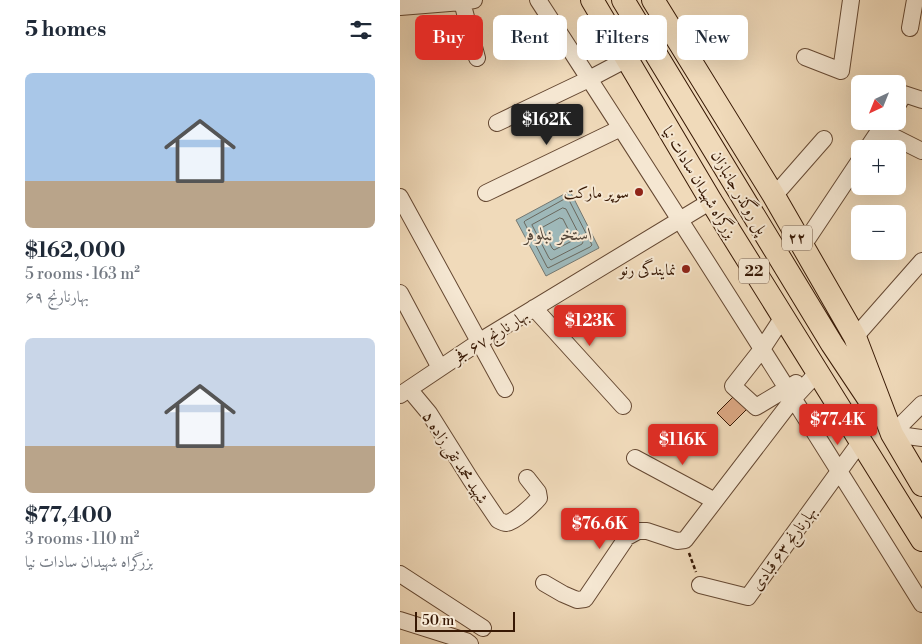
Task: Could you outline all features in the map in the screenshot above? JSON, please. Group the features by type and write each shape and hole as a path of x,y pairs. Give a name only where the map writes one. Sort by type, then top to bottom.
{"highway":[{"name":"پل روگذر جانبازان","path":"623,0 832,344 892,434"},
{"name":"۲۲","path":"653,0 774,196 855,337 892,434 922,485"},
{"name":"بزرگراه شهیدان سادات نیا","path":"594,1 602,15"},
{"name":"بزرگراه شهیدان سادات نیا","path":"628,60 711,202 922,540"}],"street":[{"path":"538,0 840,470 922,604"},
{"path":"806,56 842,71 850,0"},
{"path":"910,28 915,0"},
{"path":"400,7 468,1 470,15"},
{"path":"497,123 589,79 623,60"},
{"path":"906,95 922,100"},
{"path":"486,193 621,128"},
{"path":"889,130 922,151"},
{"path":"774,196 824,139"},
{"path":"802,247 851,174"},
{"path":"400,198 505,389"},
{"name":"بهار نارنج ۶۷ فجر","path":"405,392 480,341 711,202"},
{"path":"855,337 922,261"},
{"path":"400,293 440,368"},
{"path":"534,308 623,406"},
{"path":"783,317 762,349 733,386 756,407 790,393 818,372"},
{"name":"شهید محمد تقی زاده ۵","path":"405,392 429,413 498,520 505,523 512,521 539,498 538,492 526,478"},
{"path":"544,583 577,600 585,599 627,538 638,531 646,531 677,541 685,540 715,501 790,393"},
{"path":"892,434 922,404"},
{"path":"892,434 922,438"},
{"path":"840,470 861,441"},
{"path":"636,458 715,501"},
{"name":"بهارنارنج ۶۳ قبادی","path":"700,585 748,597 840,470"},
{"path":"400,574 483,628"},
{"path":"400,620 425,636 466,641 470,644"}],"path":[{"path":"685,540 700,585"}],"water":[{"name":"استخر نبلوفر","path":"570,191 599,248 546,276 516,220"}],"building":[{"path":"735,395 748,408 730,426 717,413"}],"place":[{"name":"سوپر مارکت","path":"639,192"},
{"name":"نمایندگی رنو","path":"686,269"}]}
